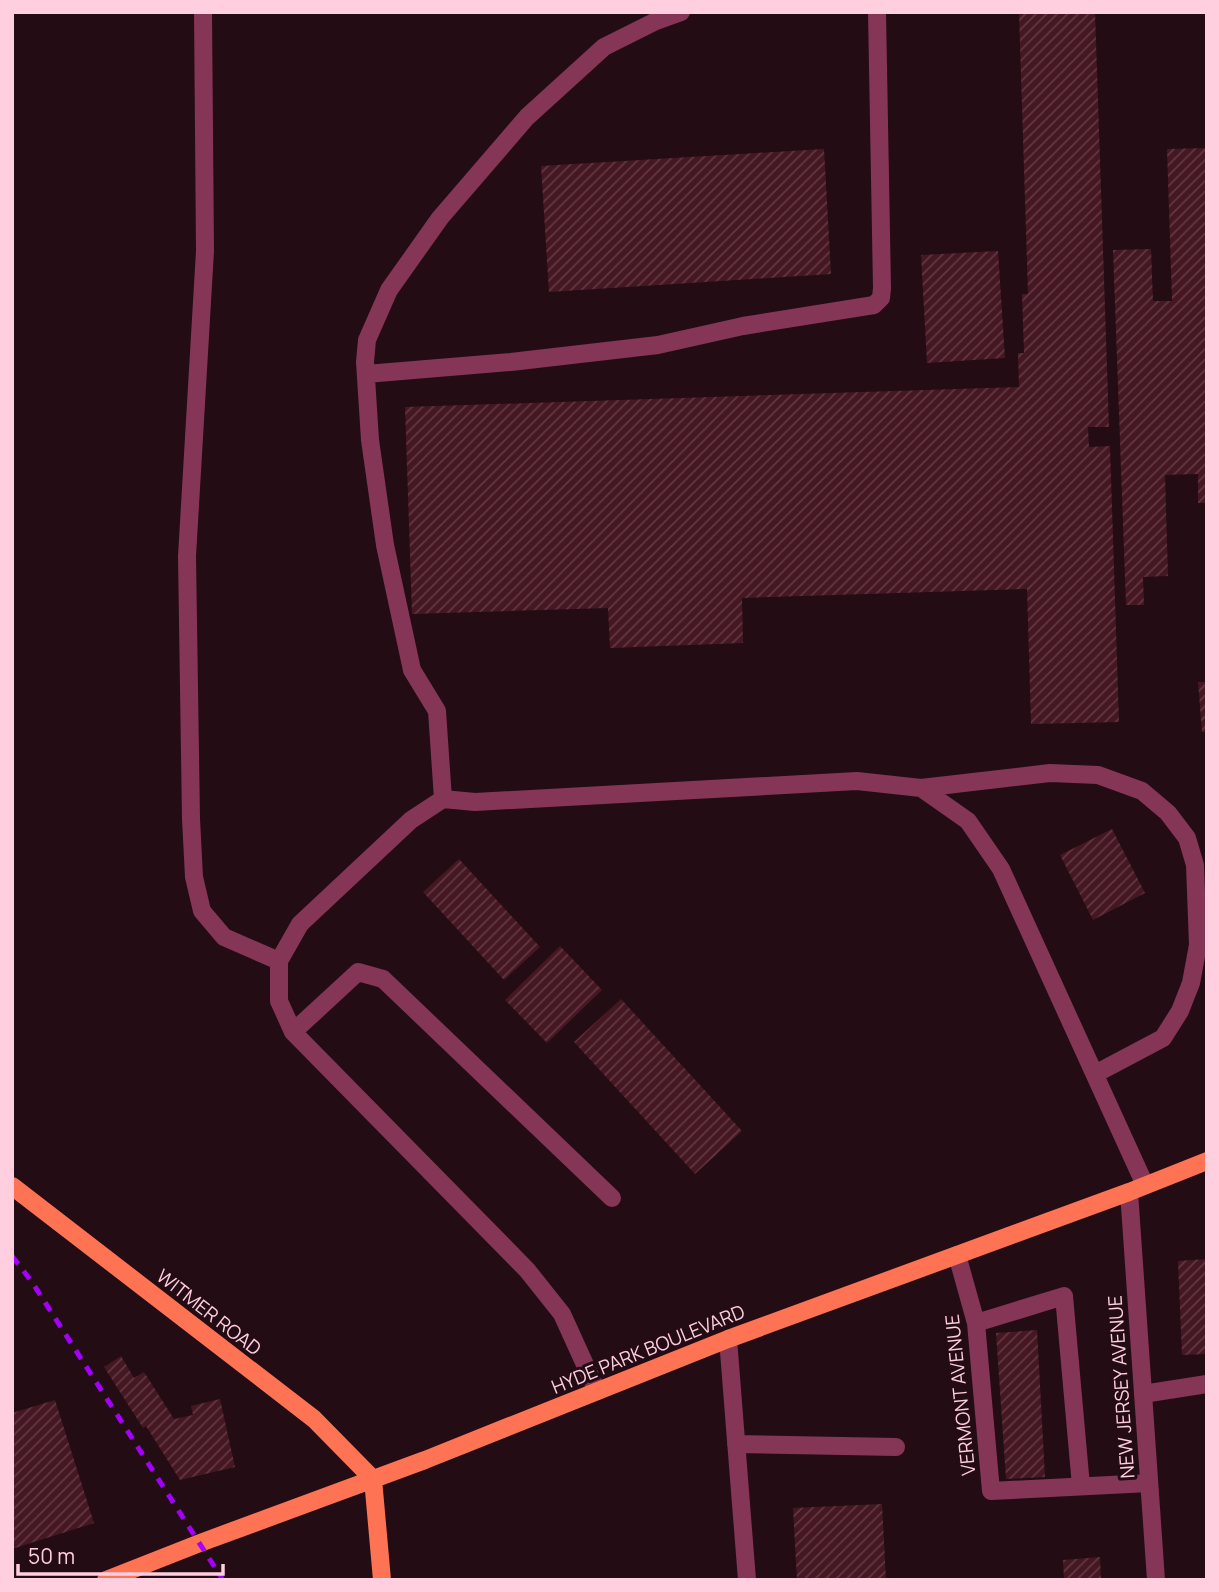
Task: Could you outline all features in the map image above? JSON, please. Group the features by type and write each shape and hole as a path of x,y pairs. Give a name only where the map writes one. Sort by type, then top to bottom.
{"main road":[{"name":"HYDE PARK BOULEVARD","path":"106,1580 373,1479 728,1339 1207,1161"},
{"name":"WITMER ROAD","path":"12,1186 314,1419 373,1479"},
{"path":"373,1479 382,1580"}],"street":[{"path":"203,12 205,251 187,556 194,877 202,911 224,937 279,961"},
{"path":"443,799 437,711 412,670 385,545 370,440 367,340 389,290 440,218 527,117 604,47 656,21 681,12"},
{"path":"366,374 511,362 658,345 743,326 874,305 881,298 882,288 877,12"},
{"path":"597,1391 562,1314 527,1270 293,1032 279,1001 279,961 300,924 411,820 443,799 475,802 857,781 921,788 1051,773 1098,775 1142,791 1168,813 1187,838 1195,865 1198,946 1191,983 1180,1011 1163,1038 1095,1074"},
{"path":"921,788 968,821 1001,869 1095,1074 1137,1188"},
{"path":"293,1032 358,972 383,979 612,1198"},
{"name":"NEW JERSEY AVENUE","path":"1137,1188 1143,1394 1156,1580"},
{"name":"VERMONT AVENUE","path":"957,1255 976,1323 991,1491 1081,1486"},
{"path":"976,1323 1064,1296 1081,1486 1149,1483"},
{"path":"728,1339 747,1580"},
{"path":"1143,1394 1207,1384"},
{"path":"737,1444 896,1447"}],"building":[{"path":"1019,12 1095,12 1109,427 1088,427 1089,447 1110,446 1119,722 1031,724 1027,589 742,598 743,643 610,648 608,608 412,614 405,407 1019,387 1018,353 1024,353 1022,294 1028,294"},
{"path":"1207,148 1207,503 1198,503 1198,474 1165,475 1168,576 1143,577 1144,605 1126,605 1113,250 1151,249 1153,301 1172,301 1167,149"},
{"path":"824,149 831,274 549,292 541,166"},
{"path":"998,251 1005,358 927,363 921,255"},
{"path":"1198,682 1207,682 1207,732 1202,732"},
{"path":"1112,829 1145,893 1093,920 1060,855"},
{"path":"459,859 540,947 504,980 423,892"},
{"path":"560,946 602,990 547,1043 505,1000"},
{"path":"621,999 742,1131 695,1174 574,1042"},
{"path":"1207,1259 1207,1354 1182,1355 1178,1261"},
{"path":"1037,1330 1045,1477 1006,1479 996,1333"},
{"path":"121,1356 134,1378 144,1372 174,1419 193,1415 191,1406 220,1399 235,1467 180,1480 104,1367"},
{"path":"55,1400 94,1523 12,1549 12,1413"},
{"path":"882,1504 886,1580 797,1580 793,1508"},
{"path":"1100,1557 1101,1580 1064,1580 1063,1560"}],"railway":[{"path":"12,1256 32,1282 223,1580"}]}
